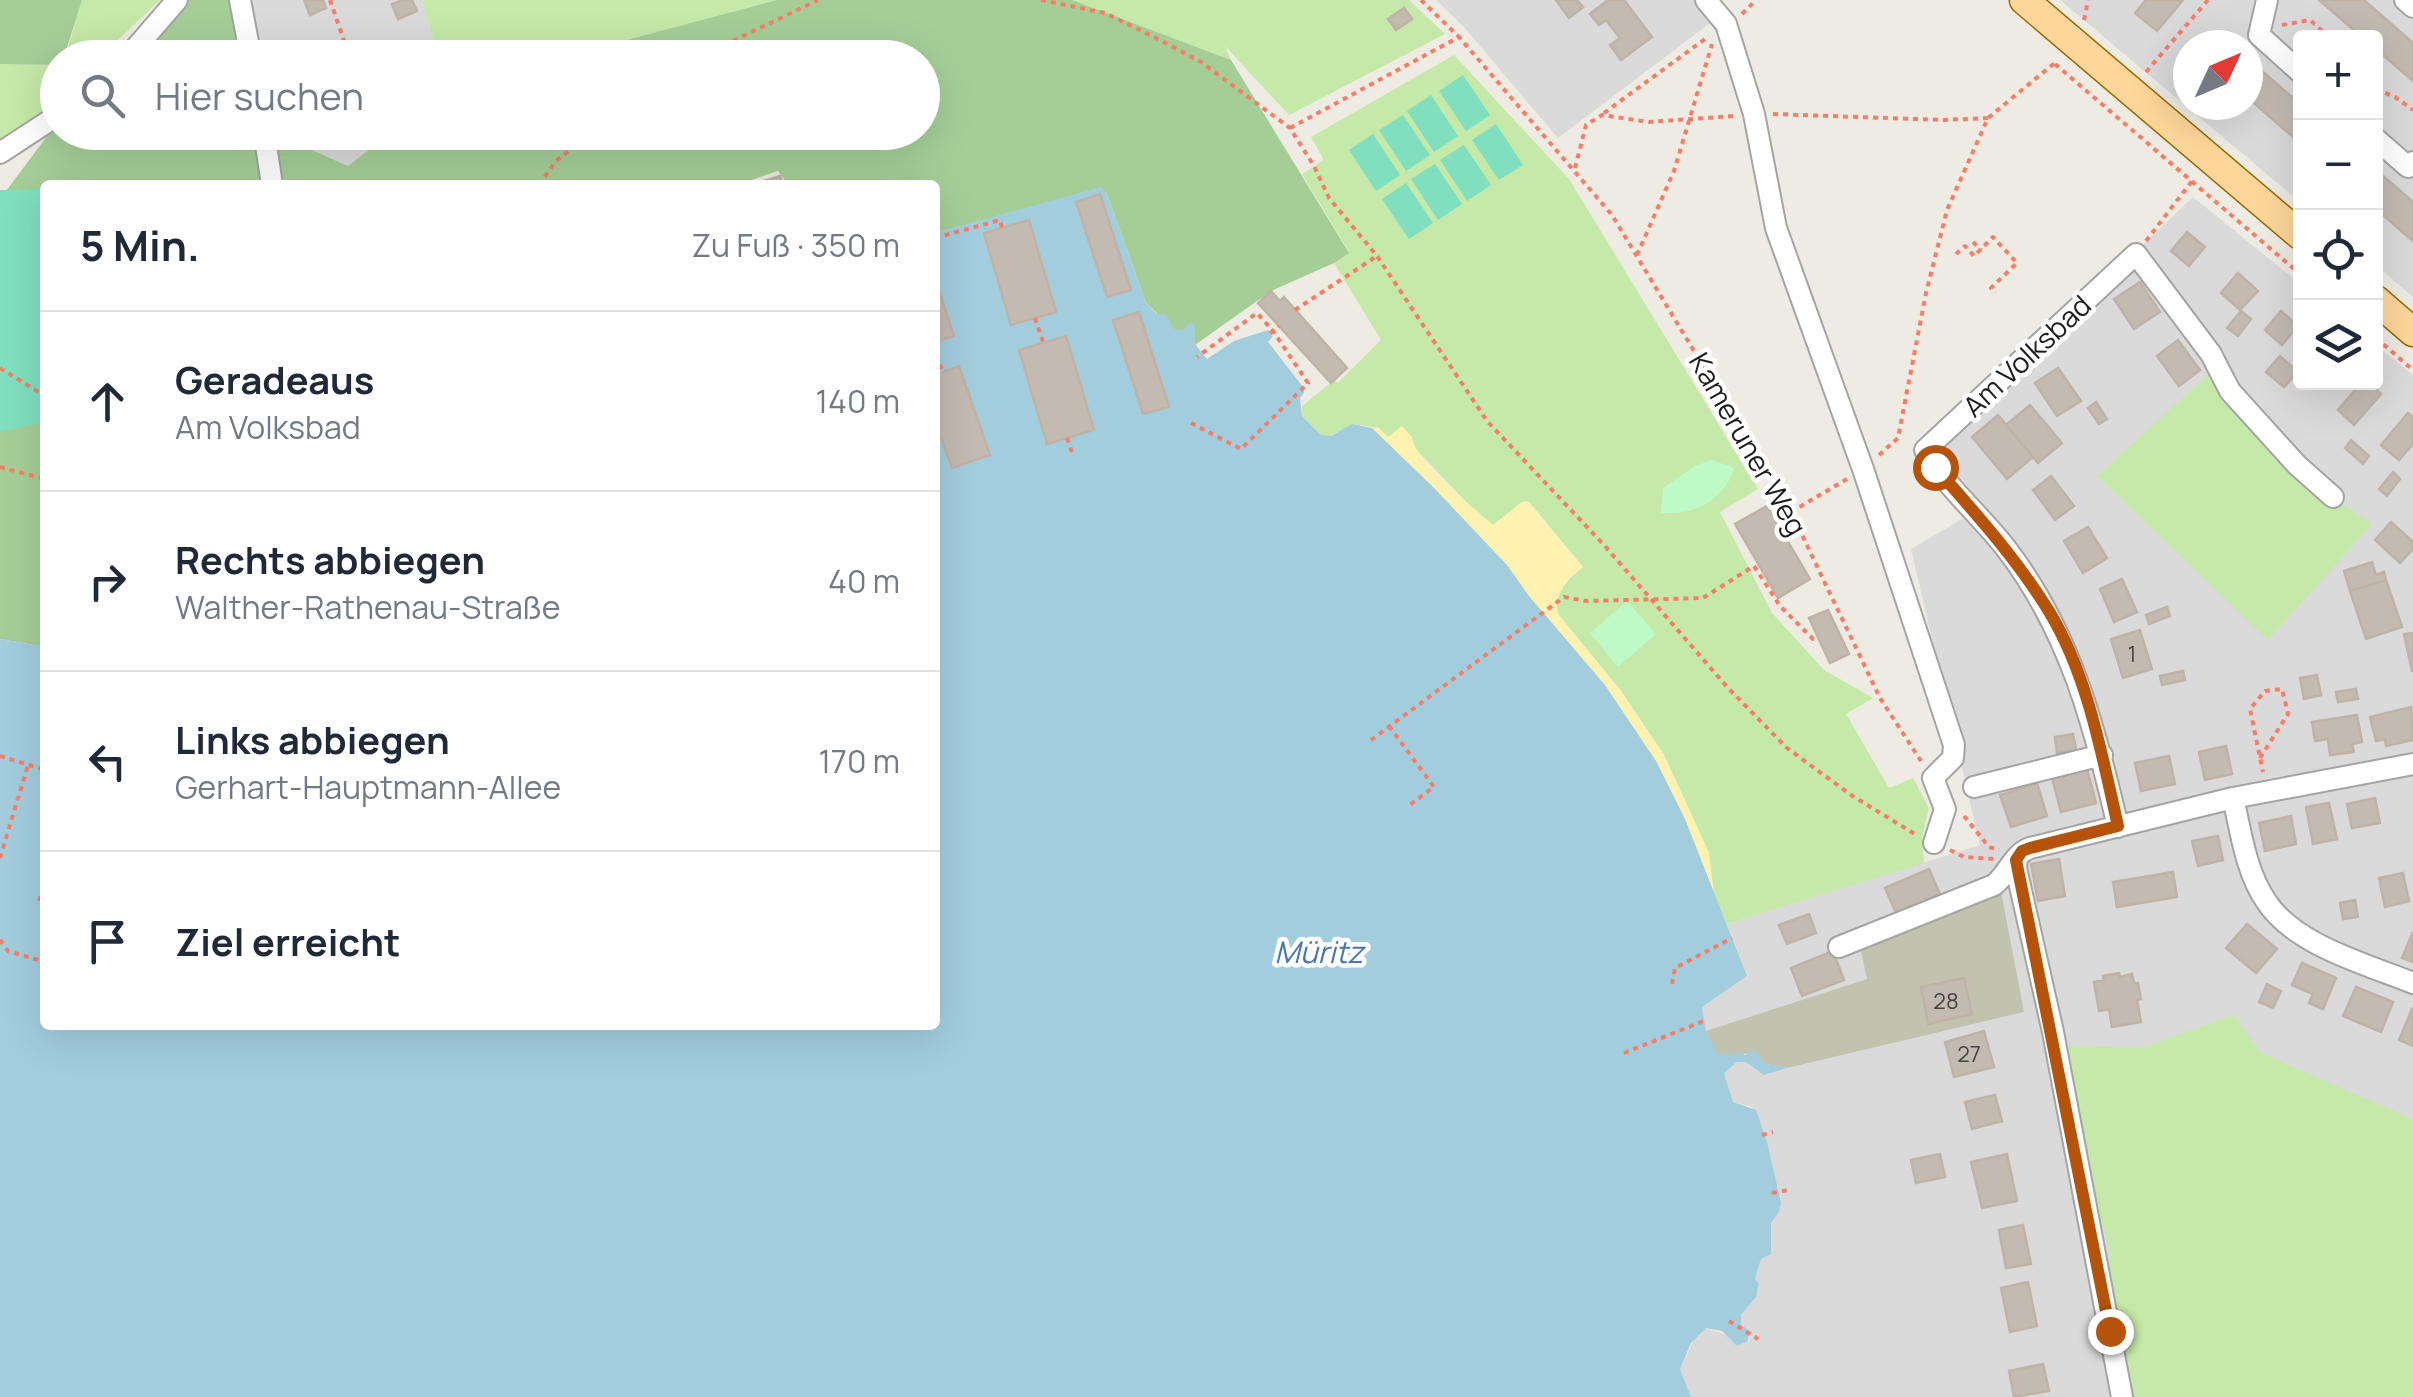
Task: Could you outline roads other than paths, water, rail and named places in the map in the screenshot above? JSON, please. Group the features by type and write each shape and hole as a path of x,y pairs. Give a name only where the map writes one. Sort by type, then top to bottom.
{"main road":[{"path":"2024,0 2293,229"},
{"path":"2383,306 2413,332"}],"street":[{"path":"143,40 177,0"},
{"path":"240,0 248,40"},
{"path":"1706,0 1726,24 1754,114 1776,228 1863,470 1954,745 1952,758 1932,778 1945,810 1934,843"},
{"path":"2267,0 2259,35 2293,66"},
{"path":"2404,0 2413,7"},
{"path":"0,153 40,126"},
{"path":"2383,145 2408,168 2413,162"},
{"path":"267,150 271,180"},
{"name":"Am Volksbad","path":"2118,826 2082,689 2052,616 2007,550 1935,467 1925,450 2136,254 2211,354 2230,391 2297,465 2333,497"},
{"path":"1974,787 2102,755"},
{"path":"1839,947 1994,885 2018,855 2030,848 2233,798 2413,764"},
{"path":"2233,798 2246,856 2266,902 2306,939 2413,982"},
{"path":"2018,855 2016,868 2052,1032 2122,1397"}],"water":[{"name":"Müritz","path":"1101,187 1107,194 1146,303 1157,314 1166,315 1175,330 1184,330 1190,322 1195,325 1195,344 1207,359 1234,341 1268,330 1273,336 1268,342 1303,387 1302,416 1321,435 1331,436 1352,424 1372,428 1507,565 1605,685 1656,761 1685,819 1747,976 1702,1007 1706,1031 1719,1055 1745,1055 1754,1050 1766,1064 1787,1068 1764,1075 1746,1062 1737,1062 1724,1073 1733,1102 1756,1110 1781,1203 1771,1223 1771,1254 1761,1259 1755,1279 1759,1284 1756,1297 1741,1315 1741,1324 1749,1331 1748,1341 1737,1346 1722,1331 1706,1328 1691,1343 1680,1369 1691,1397 0,1397 0,639 40,646 40,1030 940,1030 940,232"}]}
